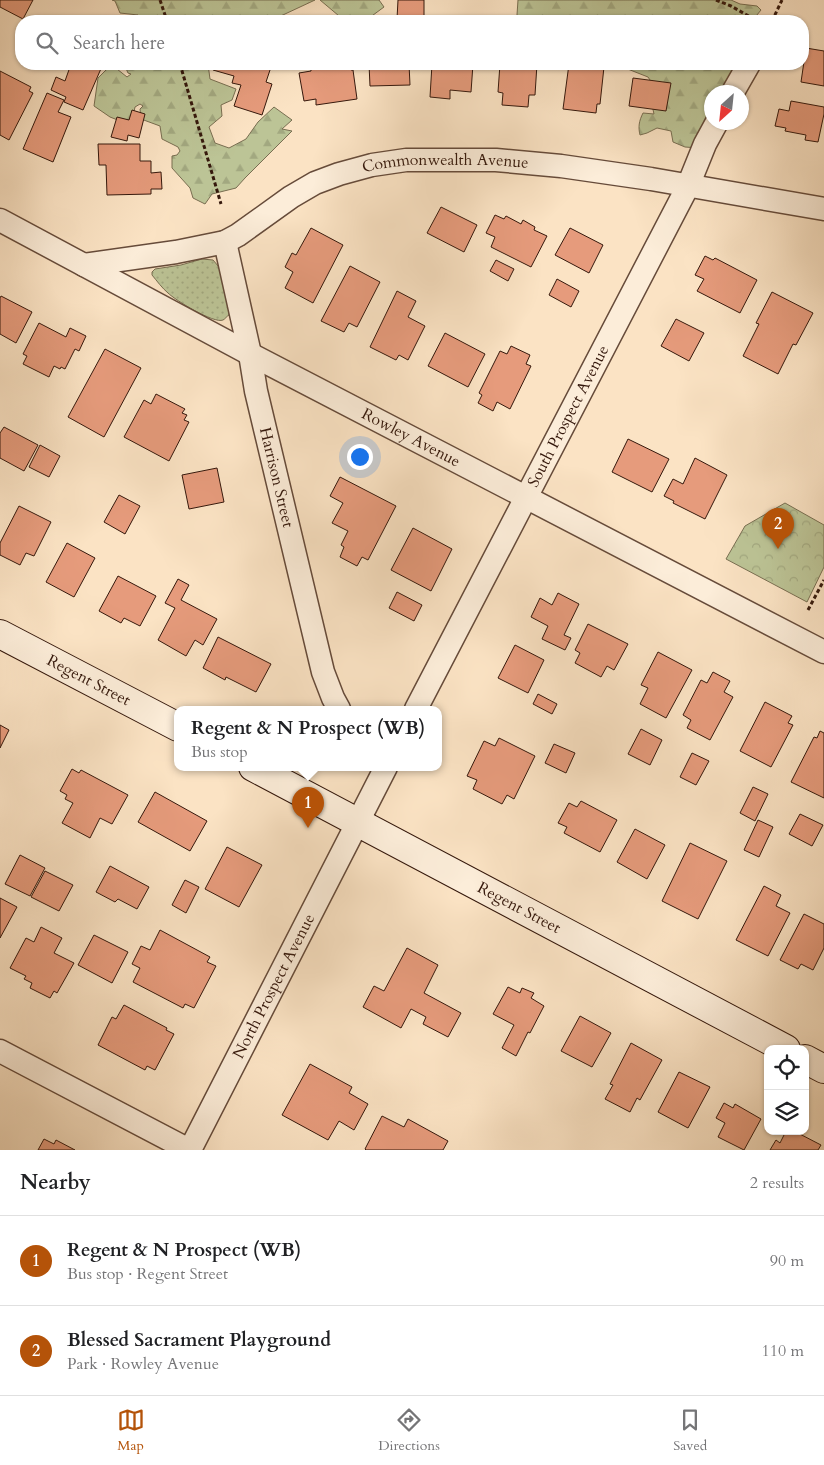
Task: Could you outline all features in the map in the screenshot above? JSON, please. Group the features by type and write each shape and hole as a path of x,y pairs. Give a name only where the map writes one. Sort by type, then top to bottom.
{"main road":[{"name":"Regent Street","path":"0,634 174,725"},
{"name":"Regent Street","path":"260,771 778,1045"},
{"path":"809,1061 824,1069"}],"street":[{"path":"737,85 746,70"},
{"name":"South Prospect Avenue","path":"418,706 688,186 713,130"},
{"name":"Commonwealth Avenue","path":"84,265 176,252 225,242 315,182 372,165 406,160 496,160 561,166 824,209"},
{"name":"Rowley Avenue","path":"0,220 250,354 824,652"},
{"name":"Harrison Street","path":"225,242 250,354 256,391 323,672 338,706"},
{"path":"357,823 384,771"},
{"name":"North Prospect Avenue","path":"190,1150 357,823"},
{"path":"0,1051 190,1150"}],"path":[{"path":"160,0 165,15"},
{"path":"716,0 747,15"},
{"path":"775,15 782,0"},
{"path":"182,70 221,204"},
{"path":"808,610 824,580"}],"green space":[{"path":"112,0 315,0 283,15 138,15 120,13 115,1"},
{"path":"320,0 379,0 384,7 373,15 338,15"},
{"path":"518,0 731,0 740,4 757,6 761,10 757,15 517,15"},
{"path":"106,70 118,70 127,77 131,74 127,70 209,70 210,79 236,89 232,100 221,105 222,116 209,127 215,143 229,148 246,139 258,122 274,107 292,120 282,129 292,131 236,188 212,194 205,204 193,198 190,188 172,168 172,156 177,155 180,151 178,147 162,139 160,126 141,119 140,109 143,106 140,104 135,107 132,121 128,124 110,117 94,106 98,78"},
{"path":"630,70 735,70 729,85 704,85 704,130 707,130 699,148 685,147 673,142 671,131 657,128 640,135 639,124 643,113 654,114 652,105 654,86 648,77"},
{"path":"202,259 213,260 219,267 229,309 229,315 223,320 203,315 178,301 152,275 155,269"},
{"path":"785,503 824,525 824,567 807,602 726,559 745,526"}],"building":[{"path":"0,0 33,0 25,15 15,15 0,7"},
{"path":"398,0 424,0 424,15 397,15"},
{"path":"809,48 824,51 824,86 801,82 803,70 809,70"},
{"path":"69,70 100,70 83,110 64,102 66,97 51,90 56,77 65,81"},
{"path":"213,70 270,70 266,82 272,84 262,115 234,106 241,85 232,83 234,76"},
{"path":"353,70 357,99 316,105 316,99 304,101 299,73"},
{"path":"369,70 409,70 410,85 370,86"},
{"path":"432,70 473,70 471,92 450,90 450,99 430,97"},
{"path":"500,70 537,70 535,95 529,95 528,107 502,105 503,93 498,92"},
{"path":"568,70 604,70 600,104 597,104 596,113 563,109"},
{"path":"0,71 31,87 29,91 33,93 9,140 0,135"},
{"path":"633,78 671,83 666,111 629,106"},
{"path":"47,93 64,100 58,112 71,117 53,162 23,149"},
{"path":"791,101 824,107 818,142 805,140 806,135 785,131 786,128 775,126 779,109 789,111"},
{"path":"132,110 145,114 139,138 128,135 127,141 111,137 117,117 129,120"},
{"path":"98,144 140,144 140,161 151,161 151,173 161,172 162,189 151,189 151,194 107,195 106,165 99,165"},
{"path":"441,207 477,225 464,252 427,233"},
{"path":"495,215 504,219 506,216 521,224 523,220 535,227 534,230 547,236 531,267 491,247 495,237 486,233"},
{"path":"311,228 343,245 313,303 285,288 293,272 285,267 292,253 296,255"},
{"path":"570,228 603,245 589,273 555,255"},
{"path":"705,256 713,260 715,258 757,280 740,313 697,291 704,279 695,275"},
{"path":"496,260 514,269 508,281 490,271"},
{"path":"350,266 380,282 357,327 349,323 344,332 321,321"},
{"path":"557,279 579,291 571,307 549,295"},
{"path":"397,291 416,301 408,317 425,326 408,360 399,355 396,360 370,347"},
{"path":"772,292 813,313 796,345 793,344 778,374 743,356 759,324 756,323"},
{"path":"1,296 32,312 16,343 0,334"},
{"path":"676,319 704,333 689,361 661,346"},
{"path":"39,323 66,337 70,328 86,336 79,351 75,349 65,369 54,366 49,377 23,364 27,356 23,354"},
{"path":"445,333 485,354 468,387 428,366"},
{"path":"511,346 530,355 526,364 531,366 510,409 497,402 493,411 478,403 482,395 479,393 500,351 507,354"},
{"path":"105,349 141,368 104,437 68,417"},
{"path":"156,394 185,409 182,413 187,415 184,420 189,422 169,461 124,437 144,400 151,404"},
{"path":"4,427 38,445 24,471 0,458 0,433"},
{"path":"628,439 669,459 652,492 612,472"},
{"path":"40,445 60,456 49,477 29,467"},
{"path":"695,458 727,475 705,519 673,503 674,501 664,496 673,479 683,484"},
{"path":"217,468 224,502 189,509 182,475"},
{"path":"340,477 396,506 368,560 362,557 357,566 340,557 344,547 341,545 348,531 332,523 343,503 330,496"},
{"path":"119,495 140,506 125,534 104,522"},
{"path":"19,506 51,522 34,556 26,553 20,565 0,555 0,543"},
{"path":"413,528 452,549 431,591 391,570"},
{"path":"67,543 95,558 74,597 46,582"},
{"path":"118,576 156,596 140,626 124,618 121,623 99,611"},
{"path":"178,579 189,585 181,600 217,619 203,645 195,640 186,656 158,640 175,608 165,603"},
{"path":"397,592 422,605 414,621 389,608"},
{"path":"558,593 579,604 564,635 571,638 565,650 542,639 548,626 531,617 540,598 552,605"},
{"path":"588,624 628,644 614,670 607,666 601,677 575,663 580,653 575,650"},
{"path":"218,637 271,664 256,692 226,677 225,680 203,668"},
{"path":"515,645 544,660 528,693 498,678"},
{"path":"658,652 692,670 666,718 640,704 648,688 641,685"},
{"path":"713,672 730,681 724,692 733,697 710,740 687,728 691,720 683,715 701,680 707,683"},
{"path":"538,694 557,704 552,714 533,704"},
{"path":"765,702 792,716 788,723 793,725 771,767 740,751"},
{"path":"0,725 9,730 0,748"},
{"path":"641,729 662,740 650,765 628,754"},
{"path":"820,731 824,733 824,798 791,782 814,737 817,738"},
{"path":"499,738 535,756 514,799 507,795 502,804 473,789 477,780 467,776 484,741 495,746"},
{"path":"554,744 575,753 566,773 545,763"},
{"path":"692,753 709,761 696,785 680,777"},
{"path":"72,769 79,773 81,770 128,795 112,824 100,818 90,838 62,823 73,803 65,799 67,795 60,791"},
{"path":"753,787 768,794 755,821 740,813"},
{"path":"155,792 207,821 190,851 138,822"},
{"path":"581,801 617,820 600,852 564,833 567,827 558,823 569,803 577,807"},
{"path":"800,814 823,825 812,846 789,834"},
{"path":"758,820 773,827 759,857 744,850"},
{"path":"635,829 665,845 647,879 617,862"},
{"path":"690,843 727,861 698,919 662,901"},
{"path":"227,847 262,865 239,907 205,889"},
{"path":"20,855 45,868 30,896 5,884"},
{"path":"110,866 149,887 137,909 118,899 115,902 96,892"},
{"path":"45,871 73,885 59,911 31,897"},
{"path":"185,880 199,887 186,913 172,905"},
{"path":"764,886 781,895 776,906 790,913 768,956 736,940"},
{"path":"0,898 17,907 0,938"},
{"path":"804,914 824,924 824,948 813,970 801,964 798,969 780,960"},
{"path":"41,927 62,938 54,953 74,963 57,993 54,991 50,998 30,988 32,983 24,979 26,976 10,968 26,938 34,942"},
{"path":"160,930 210,957 207,962 216,966 194,1008 185,1004 183,1008 133,982 140,968 132,964 141,946 150,950"},
{"path":"94,935 128,952 112,983 78,965"},
{"path":"407,948 438,965 424,993 461,1013 448,1037 423,1024 426,1017 411,1009 401,1028 363,1007 374,986 384,991"},
{"path":"508,987 520,993 522,988 534,993 531,998 544,1006 516,1056 502,1048 514,1025 493,1014"},
{"path":"124,1005 167,1028 166,1030 174,1034 155,1070 147,1066 145,1070 98,1045 112,1017 116,1019"},
{"path":"580,1016 611,1033 592,1067 561,1051"},
{"path":"631,1043 662,1060 640,1100 637,1098 630,1112 605,1099 613,1085 610,1084"},
{"path":"310,1064 352,1087 349,1093 368,1104 354,1130 339,1121 328,1140 282,1115"},
{"path":"679,1072 710,1087 688,1128 658,1112"},
{"path":"724,1103 733,1108 735,1104 761,1119 744,1150 718,1137 725,1123 716,1118"},
{"path":"382,1116 404,1127 408,1119 448,1141 443,1150 366,1150"},
{"path":"784,1135 802,1135 821,1145 818,1150 770,1150 776,1140 780,1143"},
{"path":"44,1139 54,1144 56,1140 75,1150 38,1150"}],"place":[{"name":"Blessed Sacrament Playground","path":"778,549"},
{"name":"Regent & N Prospect (WB)","path":"308,828"}]}
